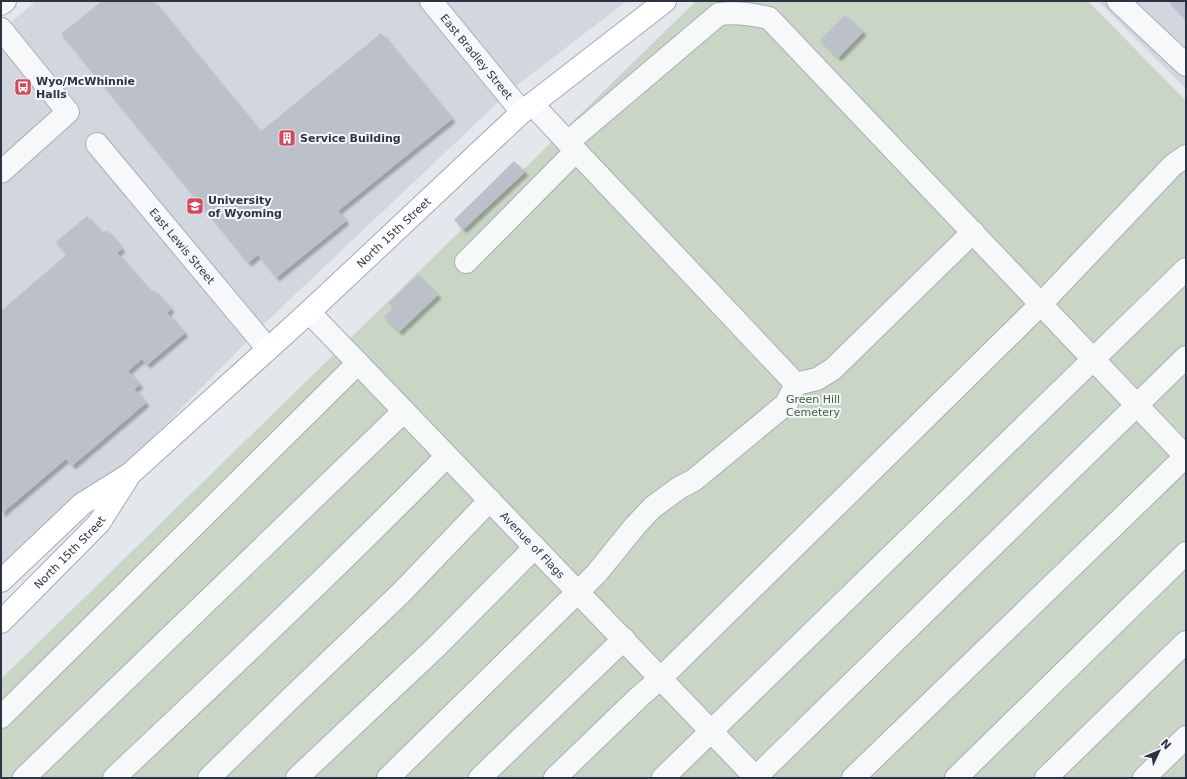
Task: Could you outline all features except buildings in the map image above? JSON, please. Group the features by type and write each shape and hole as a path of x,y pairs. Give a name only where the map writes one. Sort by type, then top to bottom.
{"main road":[{"name":"North 15th Street","path":"1,581 82,504 130,474 309,312 527,108 665,1"},
{"name":"North 15th Street","path":"1,622 99,523 130,474"}],"street":[{"path":"1,4 5,1"},
{"name":"East Bradley Street","path":"431,1 527,108 572,146 796,384"},
{"path":"1118,1 1186,65"},
{"path":"466,262 572,146 719,14 734,12 750,13 769,18 1186,457 853,778"},
{"path":"1,29 68,112 1,172"},
{"name":"East Lewis Street","path":"97,144 268,348"},
{"path":"555,778 660,678 1041,304 1173,165 1186,156"},
{"path":"388,778 596,574 635,526 653,507 679,488 694,480 786,404 796,384 817,379 833,369 973,232"},
{"path":"663,778 1186,268"},
{"name":"Avenue of Flags","path":"309,312 756,778"},
{"path":"756,778 1186,358"},
{"path":"1,718 358,363"},
{"path":"24,778 404,411"},
{"path":"114,778 372,533 447,456"},
{"path":"209,778 400,593 490,500"},
{"path":"297,778 436,647 535,547"},
{"path":"956,778 1186,552"},
{"path":"480,778 624,640"},
{"path":"1046,778 1186,642"},
{"path":"1144,778 1186,737"}],"shaded area":[{"name":"University of Wyoming","path":"36,1 627,1 512,89 265,323 1,592 1,31"},
{"path":"1098,1 1186,1 1186,89"}],"green space":[{"name":"Green Hill Cemetery","path":"696,1 1088,1 1186,101 1186,778 1,778 1,679"}],"place":[{"name":"Wyo/McWhinnie Halls","path":"23,87"},
{"name":"Service Building","path":"287,138"},
{"name":"University of Wyoming","path":"195,206"}]}
